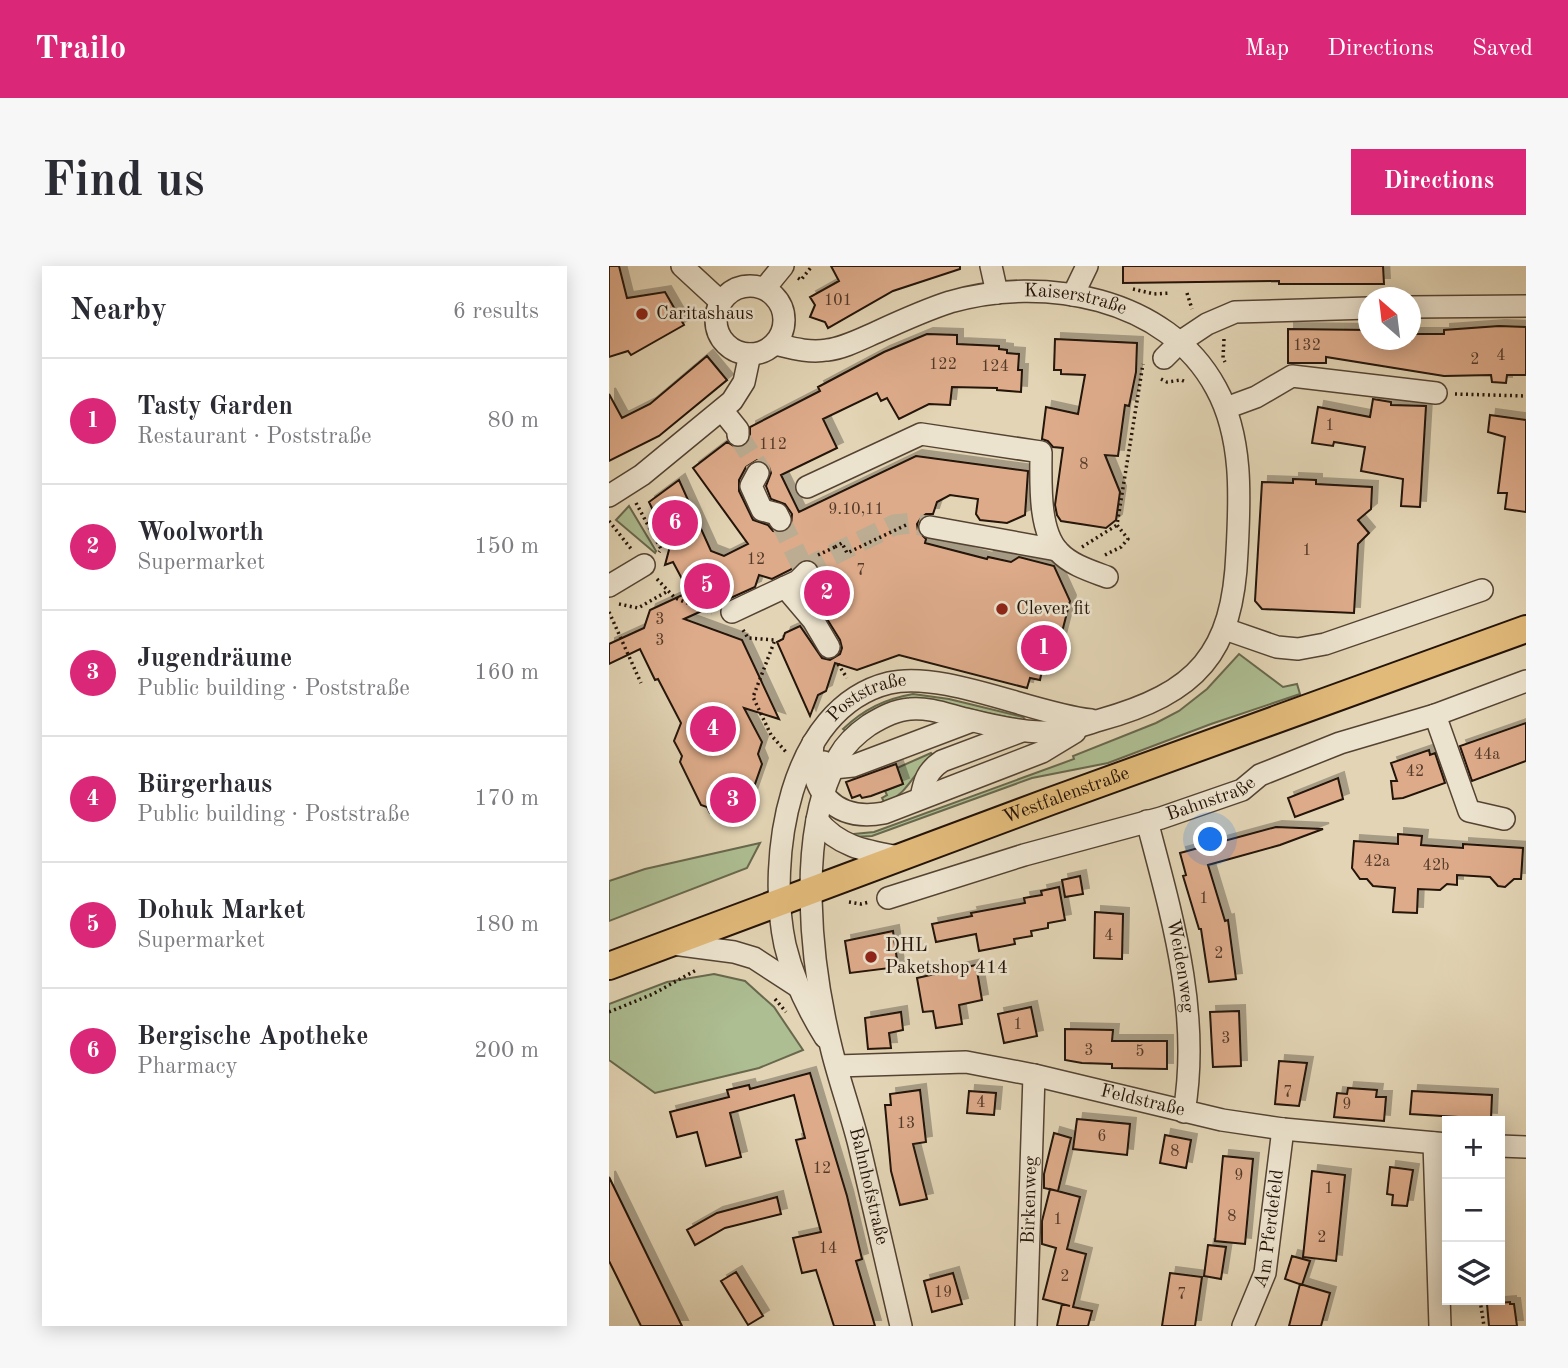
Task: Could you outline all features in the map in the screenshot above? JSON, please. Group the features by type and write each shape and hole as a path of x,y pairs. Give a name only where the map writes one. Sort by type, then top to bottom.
{"main road":[{"name":"Westfalenstraße","path":"609,966 899,857 1526,629"}],"street":[{"path":"682,266 721,302"},
{"path":"765,288 783,266"},
{"path":"991,266 997,293"},
{"path":"1073,295 1087,266"},
{"path":"755,286 765,288 773,294 783,310 784,329 775,344 767,350 750,354 733,350 720,337 716,319 721,302 736,289 755,286"},
{"name":"Kaiserstraße","path":"775,344 809,351 828,350 949,303 997,293 1042,292 1073,295 1114,305 1154,323 1180,342"},
{"path":"1421,307 1526,306"},
{"path":"1154,359 1219,317 1235,312 1358,308"},
{"name":"Poststraße","path":"811,890 817,820 823,794 833,768 848,743 858,733 893,713 922,709 1024,731 1055,732 1143,707 1180,686 1205,662 1225,629 1235,591 1237,462 1234,436 1226,408 1205,369 1180,342"},
{"path":"609,496 642,475 739,393 750,354"},
{"path":"1226,408 1256,397 1292,376 1436,393"},
{"path":"722,410 738,435"},
{"path":"807,487 921,434 1041,452 1045,528 1057,550 1076,564 1107,577"},
{"path":"918,448 1041,460"},
{"path":"758,473 751,486 762,510 777,513 780,520"},
{"path":"930,527 1057,550"},
{"path":"609,586 644,565"},
{"path":"732,612 798,581 810,565"},
{"path":"785,587 813,620 829,647"},
{"path":"1225,629 1277,647 1298,649 1325,644 1482,590"},
{"name":"Poststraße","path":"780,901 782,848 789,800 797,775 814,741 834,716 858,696 889,683 902,681 940,684 1091,723"},
{"name":"Bahnstraße","path":"888,898 1024,855 1147,821 1241,790 1260,775 1340,743 1436,715 1526,681"},
{"path":"1436,715 1469,811 1504,819"},
{"path":"814,741 821,760 833,768 853,766 972,721"},
{"path":"814,741 814,773 823,794 842,811 855,816 884,813 1042,751 1091,723"},
{"path":"921,798 926,775 931,768 942,761 1024,731"},
{"path":"817,820 832,836 849,846 899,857"},
{"name":"Weidenweg","path":"1147,821 1172,919 1188,1004 1189,1086 1184,1112"},
{"name":"Bahnhofstraße","path":"811,890 813,939 834,1058 858,1141 901,1326"},
{"name":"Bahnhofstraße","path":"780,901 785,943 797,986 834,1058"},
{"path":"667,943 734,952 754,958 797,986"},
{"name":"Feldstraße","path":"834,1058 955,1062 1034,1075 1184,1112 1283,1129 1440,1143"},
{"name":"Birkenweg","path":"1026,1326 1034,1075"},
{"name":"Am Pferdefeld","path":"1243,1326 1265,1273 1283,1129"},
{"path":"1440,1143 1440,1326"},
{"path":"1505,1146 1526,1147"}],"path":[{"path":"801,280 812,266"},
{"path":"1126,288 1154,294 1170,293"},
{"path":"1223,358 1227,366"},
{"path":"1084,555 1076,551 1117,525 1154,359"},
{"path":"1167,382 1181,380 1185,383"},
{"path":"1436,393 1526,396"},
{"path":"632,496 661,549 658,555 644,565"},
{"path":"609,521 674,598 723,617 732,612 748,638 775,640 753,697 771,735 787,754"},
{"path":"810,565 842,543 847,553 906,524"},
{"path":"1096,556 1109,554 1128,540 1117,525"},
{"path":"609,601 638,608 668,591"},
{"path":"609,612 641,682"},
{"path":"840,667 847,678"},
{"path":"609,1012 653,993 699,968"},
{"path":"774,997 790,1018"},
{"path":"1481,1305 1484,1326"}],"green space":[{"path":"629,506 656,551 655,553 616,520"},
{"path":"1239,654 1283,687 1297,684 1300,694 1108,763 1032,778 872,836 852,837 854,834 874,832 1074,759 1073,756 1156,723 1179,711 1207,689"},
{"path":"913,694 949,699 1023,717 1026,721 942,703 848,733 843,729 875,706"},
{"path":"931,753 934,756 901,793 885,804 882,798 887,795 885,791 903,784 897,768"},
{"path":"760,843 747,868 609,921 609,881 645,869"},
{"path":"714,974 745,981 774,1007 803,1050 759,1068 655,1093 609,1060 609,1004 667,982"}],"building":[{"path":"609,266 619,266 627,298 665,292 684,325 631,355 628,351 609,357"},
{"path":"831,266 960,266 960,269 893,291 828,328 825,322 810,317 815,305 810,297 839,281"},
{"path":"1123,266 1383,266 1384,284 1279,284 1279,281 1123,283"},
{"path":"1526,327 1526,375 1507,375 1506,383 1492,382 1491,375 1444,376 1326,357 1326,363 1288,363 1288,329 1358,330 1358,350 1421,350 1421,334 1444,334 1444,330"},
{"path":"927,334 957,335 957,344 999,346 999,349 1007,350 1007,353 1019,354 1018,370 1022,370 1021,392 997,388 952,387 950,405 929,404 899,419 887,398 881,401 877,393 823,419 837,448 781,475 799,512 916,456 1028,471 1025,515 1007,523 980,520 976,514 978,499 950,495 937,502 933,514 926,514 917,524 918,531 926,539 925,543 987,559 988,557 1011,562 1019,557 1054,566 1070,601 1054,663 1044,661 1040,680 1030,678 1027,688 899,655 857,670 835,663 826,691 818,695 810,716 777,642 783,639 785,633 800,626 822,658 830,660 840,654 840,640 819,606 826,576 820,575 817,563 810,559 803,560 772,579 759,575 755,587 684,619 742,640 779,719 744,708 762,742 758,754 762,764 749,801 742,805 737,817 730,821 710,813 707,807 701,805 680,762 682,756 674,741 681,723 640,649 609,664 609,644 644,628 650,610 689,592 673,562 665,565 670,546 649,502 679,480 711,551 724,556 748,544 693,468 727,442 737,448 745,446 750,441 750,427 820,391 818,387 884,352","holes":["757,460 765,462 771,473 766,486 771,499 785,504 792,514 791,527 785,532 773,531 768,525 753,520 739,491 739,480 746,467"]},
{"path":"1055,339 1137,343 1136,372 1129,406 1125,405 1118,456 1105,455 1120,492 1116,520 1106,528 1061,521 1057,515 1055,505 1063,448 1053,447 1042,439 1046,407 1078,414 1085,375 1061,374 1061,370 1054,370"},
{"path":"707,356 727,380 659,436 609,461 609,394 622,418 650,404"},
{"path":"1373,399 1391,402 1391,405 1426,406 1420,507 1401,506 1403,479 1361,471 1365,447 1334,442 1333,446 1312,443 1318,407 1370,417"},
{"path":"1490,415 1526,420 1526,512 1505,509 1507,493 1498,493 1505,437 1488,432"},
{"path":"1293,479 1316,480 1316,484 1372,487 1371,509 1358,520 1369,533 1358,544 1354,613 1262,609 1255,601 1262,482 1293,483"},
{"path":"1526,723 1526,761 1472,781 1460,746"},
{"path":"1429,750 1430,755 1435,753 1445,783 1393,799 1391,781 1397,781 1391,763"},
{"path":"896,764 903,784 871,796 862,798 860,795 852,798 846,782"},
{"path":"1338,778 1343,799 1295,817 1288,798"},
{"path":"1276,827 1323,829 1280,845 1208,865 1225,921 1228,920 1236,979 1209,982 1201,929 1183,876 1186,875 1180,853"},
{"path":"1398,834 1422,836 1421,845 1463,848 1463,844 1523,848 1521,879 1514,879 1505,887 1498,886 1490,877 1457,875 1457,885 1447,884 1440,890 1418,889 1417,913 1393,912 1395,888 1373,886 1367,879 1360,879 1352,868 1354,841 1398,844"},
{"path":"1080,876 1083,894 1065,897 1062,880"},
{"path":"1059,887 1065,920 1048,923 1048,928 1031,931 1032,936 1014,939 1015,944 979,951 976,934 936,942 932,924 972,916 971,913 1025,903 1024,898 1042,895 1041,891"},
{"path":"1095,912 1123,914 1122,959 1094,958"},
{"path":"893,931 898,967 850,973 845,941"},
{"path":"976,965 982,1000 959,1005 962,1024 936,1028 933,1011 923,1012 917,978"},
{"path":"1031,1007 1037,1036 1004,1043 998,1014"},
{"path":"1239,1011 1241,1066 1213,1067 1210,1012"},
{"path":"901,1012 903,1030 889,1033 891,1048 868,1049 865,1018"},
{"path":"1065,1029 1113,1030 1112,1041 1167,1041 1167,1069 1112,1068 1112,1064 1065,1060"},
{"path":"1279,1061 1307,1063 1299,1106 1275,1104"},
{"path":"810,1073 847,1196 862,1259 856,1261 875,1326 834,1326 816,1270 802,1273 793,1238 821,1232 796,1140 805,1138 794,1095 730,1113 741,1157 706,1166 697,1132 677,1137 670,1112 729,1097 727,1090 749,1085 750,1089"},
{"path":"1348,1088 1377,1090 1376,1097 1386,1097 1384,1121 1334,1117 1337,1093 1347,1094"},
{"path":"920,1090 926,1142 913,1144 927,1199 900,1205 891,1171 885,1105 891,1105 890,1094"},
{"path":"969,1091 996,1093 994,1115 967,1113"},
{"path":"1412,1091 1492,1095 1491,1116 1410,1114"},
{"path":"1077,1119 1130,1124 1127,1155 1073,1149"},
{"path":"1054,1133 1071,1138 1058,1191 1044,1188 1044,1174"},
{"path":"1165,1135 1191,1140 1186,1168 1160,1163"},
{"path":"1223,1156 1253,1159 1245,1244 1215,1241"},
{"path":"1390,1167 1413,1170 1407,1206 1392,1205 1393,1195 1387,1194"},
{"path":"1312,1171 1345,1175 1336,1261 1303,1257"},
{"path":"609,1177 682,1326 641,1326 609,1261"},
{"path":"1050,1189 1080,1197 1067,1249 1086,1254 1073,1307 1092,1311 1088,1326 1057,1326 1062,1304 1070,1306 1043,1299 1056,1248 1042,1244 1042,1221"},
{"path":"777,1197 781,1214 725,1228 695,1245 687,1230 717,1213"},
{"path":"1208,1245 1226,1247 1221,1279 1204,1276"},
{"path":"1292,1256 1310,1261 1302,1285 1285,1279"},
{"path":"736,1272 763,1316 748,1325 721,1281"},
{"path":"953,1273 962,1304 932,1312 924,1281"},
{"path":"1170,1273 1202,1277 1195,1326 1162,1326"},
{"path":"1300,1284 1330,1293 1321,1326 1289,1326"},
{"path":"1505,1302 1514,1304 1517,1326 1489,1326 1487,1305 1505,1305"}],"tunnel":[{"path":"738,435 760,470 758,473"},
{"path":"780,520 806,574"},
{"path":"807,572 816,563 894,525 911,523 930,527"}],"place":[{"name":"Caritashaus","path":"642,314"},
{"name":"Bergische Apotheke","path":"675,523"},
{"name":"Dohuk Market","path":"707,586"},
{"name":"Woolworth","path":"827,593"},
{"name":"Clever fit","path":"1002,609"},
{"name":"Tasty Garden","path":"1044,648"},
{"name":"Bürgerhaus","path":"713,729"},
{"name":"Jugendräume","path":"733,800"},
{"name":"DHL Paketshop 414","path":"871,957"}]}
